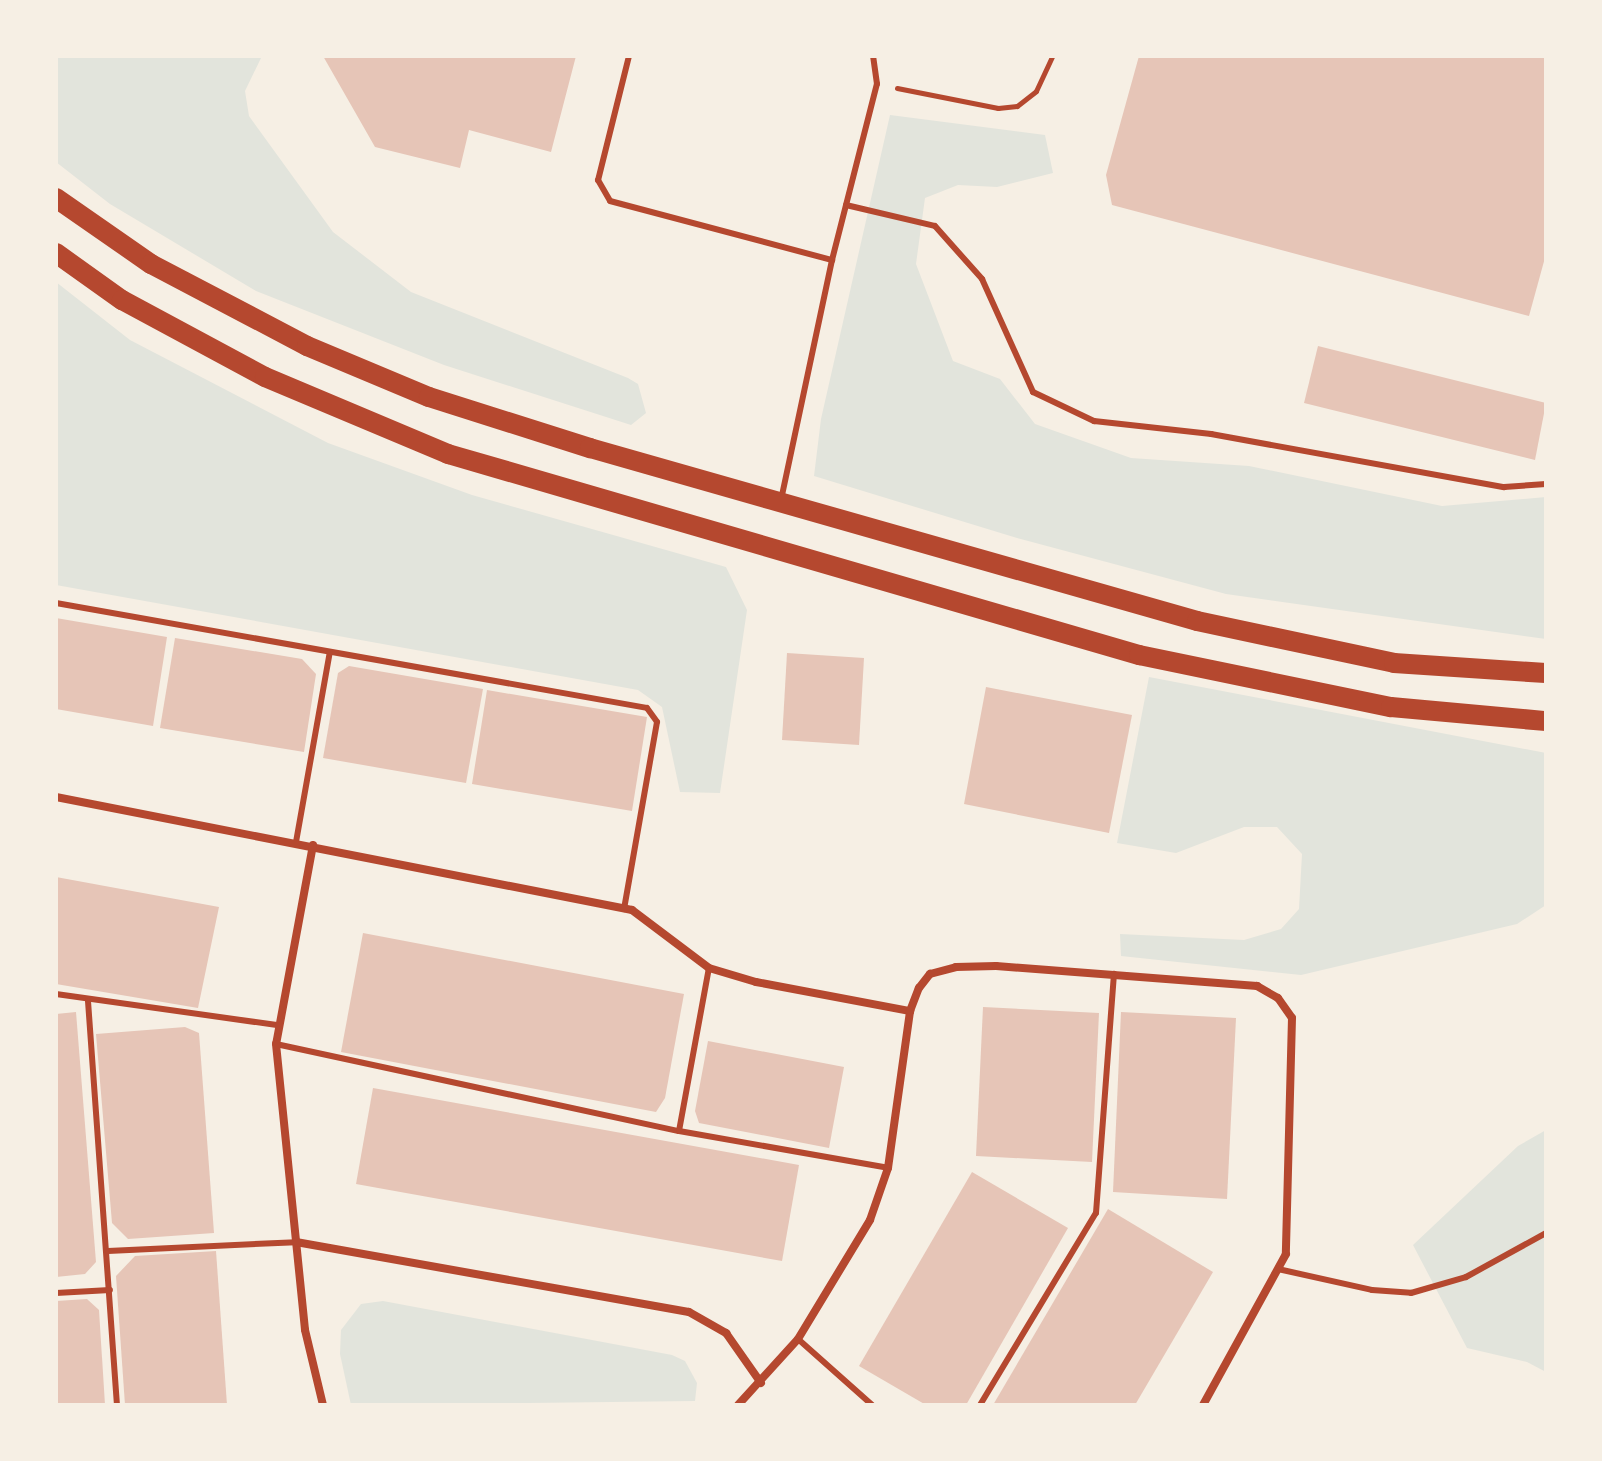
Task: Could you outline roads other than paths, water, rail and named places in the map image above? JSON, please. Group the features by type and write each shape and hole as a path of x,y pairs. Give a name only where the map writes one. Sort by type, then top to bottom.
{"main road":[{"path":"56,198 220,303 348,363 444,402 781,503 1285,641 1394,663 1546,673"},
{"path":"56,253 122,300 265,377 448,454 1139,655 1391,707 1546,721"}],"street":[{"path":"56,797 313,845 624,909 646,918 709,968 756,982 910,1011"},
{"path":"313,845 277,1025 276,1044 305,1330 323,1405"},
{"path":"738,1405 798,1339 870,1220 888,1168 910,1011 930,974 956,967 1114,973 1257,986 1278,998 1292,1018 1290,1237 1278,1269 1203,1405"},
{"path":"296,1242 689,1312 726,1333 761,1383"}],"lane":[{"path":"629,56 598,180 602,193 610,201 832,260"},
{"path":"781,503 832,260 877,84 873,56"},
{"path":"846,205 935,226 982,279 1033,392 1080,415 1504,487 1546,484"},
{"path":"56,603 653,713 657,722 624,909"},
{"path":"296,842 330,652"},
{"path":"679,1131 709,968"},
{"path":"980,1405 1096,1213 1114,973"},
{"path":"56,994 88,1001 277,1025"},
{"path":"88,1001 117,1405"},
{"path":"276,1044 679,1131 888,1168"},
{"path":"1278,1269 1372,1290 1411,1293 1466,1277 1546,1233"},
{"path":"108,1251 296,1242"},
{"path":"56,1293 110,1290"},
{"path":"798,1339 872,1405"}]}
